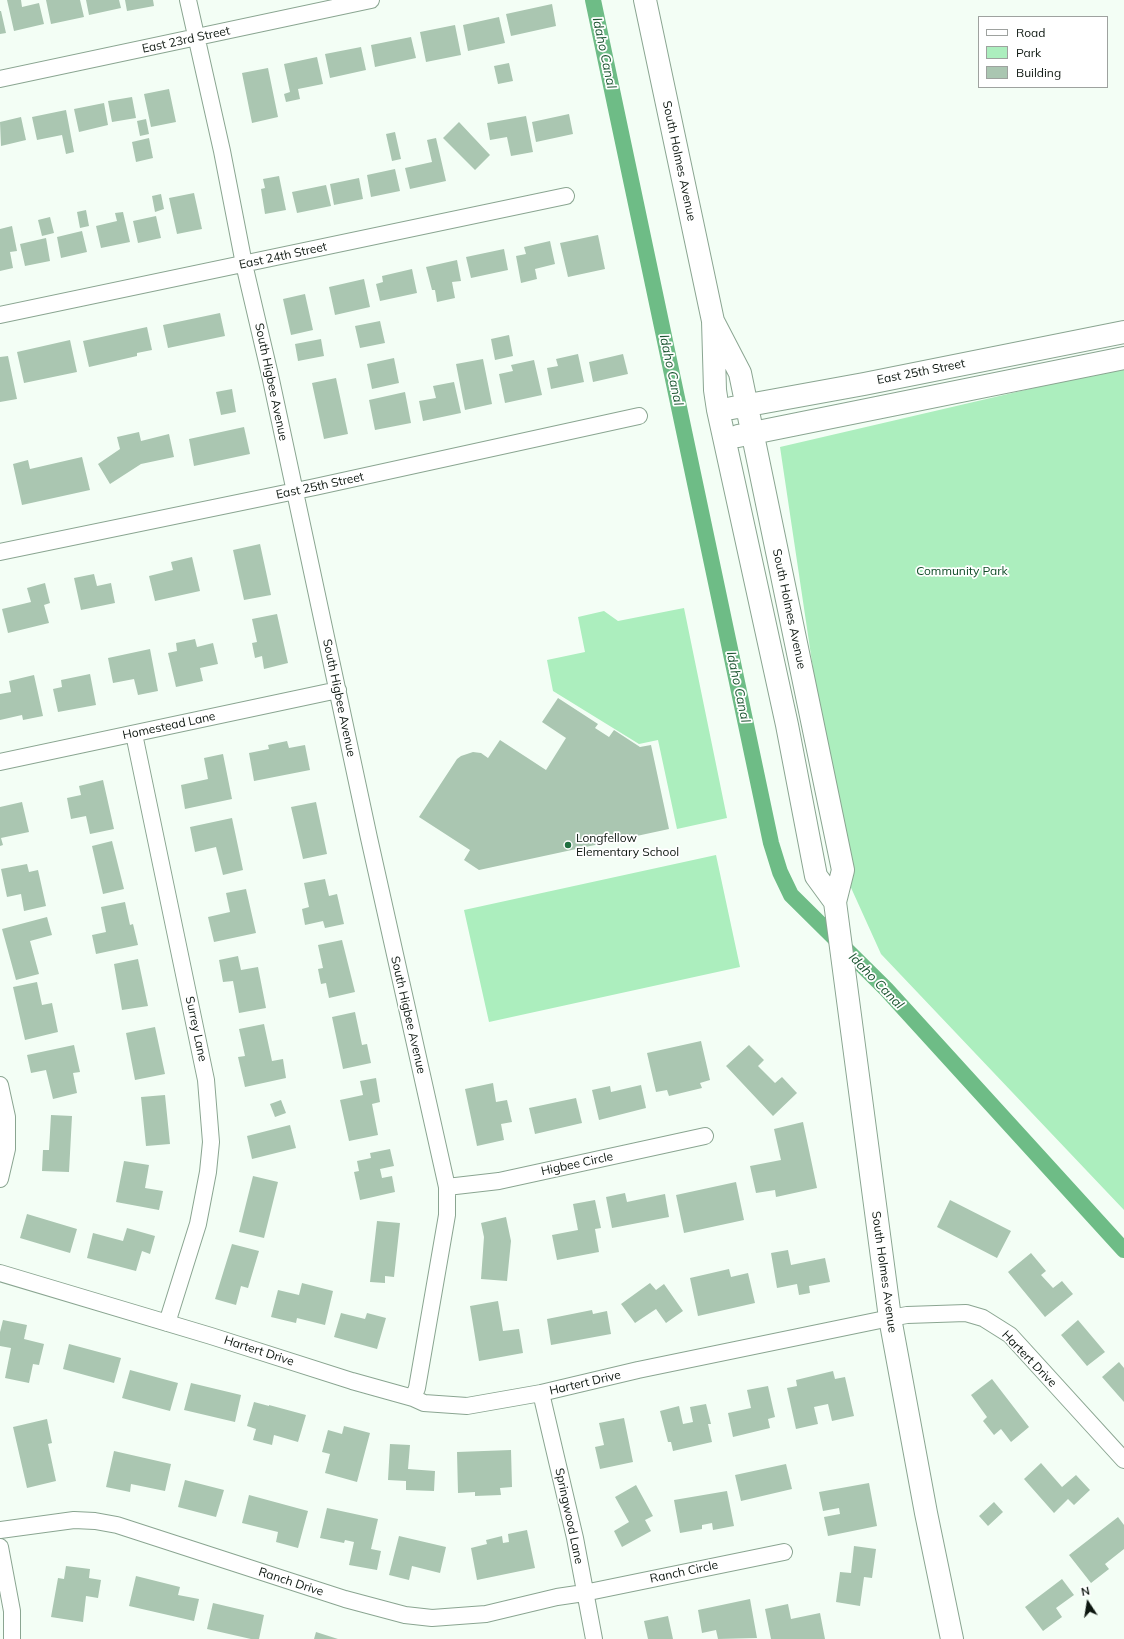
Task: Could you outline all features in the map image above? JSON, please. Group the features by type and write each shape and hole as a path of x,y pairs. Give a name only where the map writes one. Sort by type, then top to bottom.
{"main road":[{"name":"South Holmes Avenue","path":"645,0 713,321 715,390 718,410 785,717 816,876 835,902"},
{"name":"South Holmes Avenue","path":"713,321 740,373 843,870 835,902 847,983 890,1318 926,1513 952,1639"},
{"name":"East 25th Street","path":"718,410 864,384 1124,332"},
{"path":"725,439 1124,358"}],"street":[{"name":"South Higbee Avenue","path":"188,0 244,264 270,375 338,690 368,838 447,1187 447,1215 418,1382 413,1398"},
{"name":"East 23rd Street","path":"0,79 371,0"},
{"name":"East 24th Street","path":"0,315 566,196"},
{"name":"East 25th Street","path":"0,552 294,491 639,416"},
{"name":"Homestead Lane","path":"0,762 338,690"},
{"name":"Surrey Lane","path":"134,734 206,1080 211,1142 208,1172 198,1224 167,1323"},
{"path":"0,1085 7,1117 7,1149 0,1180"},
{"name":"Higbee Circle","path":"447,1187 499,1181 705,1136"},
{"name":"Hartert Drive","path":"0,1273 211,1336 352,1381 413,1398 424,1403 467,1406 541,1393 638,1370 890,1318 907,1315 966,1313 983,1318 1010,1335 1124,1460"},
{"name":"Springwood Lane","path":"541,1393 575,1538 584,1593 594,1639"},
{"name":"Ranch Drive","path":"0,1530 74,1520 95,1521 117,1525 345,1599 405,1615 432,1618 486,1614 557,1597 584,1593"},
{"path":"0,1547 12,1611 12,1639"},
{"name":"Ranch Circle","path":"584,1593 784,1552"}],"green space":[{"name":"Community Park","path":"1124,367 1124,1210 881,954 843,870 780,447"},
{"path":"684,608 727,818 677,829 658,740 639,744 553,691 547,660 585,652 578,617 604,611 618,621"},
{"path":"716,855 740,967 489,1022 464,910"}],"building":[{"path":"7,0 21,0 22,7 39,3 44,24 14,31"},
{"path":"46,0 80,0 84,17 51,24"},
{"path":"86,0 119,0 121,8 89,15"},
{"path":"125,0 153,0 154,6 127,11"},
{"path":"552,4 556,26 511,36 506,14"},
{"path":"0,11 6,33 0,34"},
{"path":"499,17 505,43 468,51 463,25"},
{"path":"455,25 461,55 426,62 420,32"},
{"path":"411,37 416,58 375,67 371,45"},
{"path":"361,47 366,70 330,78 325,54"},
{"path":"317,57 323,84 298,89 300,99 286,102 284,94 290,92 284,64"},
{"path":"509,63 513,81 498,84 494,66"},
{"path":"268,68 278,117 252,123 242,73"},
{"path":"169,89 176,122 151,127 144,94"},
{"path":"132,97 136,118 112,122 108,101"},
{"path":"104,103 108,125 79,132 74,109"},
{"path":"66,110 74,152 66,154 62,135 37,140 32,117"},
{"path":"569,114 573,134 536,142 532,122"},
{"path":"526,116 533,152 511,156 507,137 490,140 487,123"},
{"path":"21,117 26,140 1,146 0,122"},
{"path":"146,119 149,134 140,136 137,121"},
{"path":"459,122 490,155 475,170 443,138"},
{"path":"395,132 401,159 392,161 386,134"},
{"path":"149,138 153,158 136,162 132,142"},
{"path":"436,138 446,181 410,189 405,168 432,162 427,140"},
{"path":"395,169 400,191 371,197 367,175"},
{"path":"279,176 286,210 265,214 261,189 265,188 263,179"},
{"path":"359,178 363,199 334,205 330,184"},
{"path":"326,185 331,206 297,213 292,192"},
{"path":"194,193 202,229 177,234 169,198"},
{"path":"161,194 164,209 155,212 152,196"},
{"path":"86,210 89,226 80,228 77,212"},
{"path":"123,212 130,242 101,248 96,226 117,221 115,213"},
{"path":"156,216 161,238 138,243 133,221"},
{"path":"50,217 54,233 42,236 38,220"},
{"path":"12,226 17,251 10,252 13,268 0,271 0,229"},
{"path":"82,231 87,252 61,258 57,237"},
{"path":"598,235 605,269 568,277 560,243"},
{"path":"46,238 50,261 25,266 20,244"},
{"path":"550,241 555,264 535,269 537,279 521,283 516,256 526,254 524,247"},
{"path":"504,249 508,270 471,278 466,257"},
{"path":"457,260 461,281 452,282 455,298 437,302 435,290 432,290 426,267"},
{"path":"412,269 417,293 380,301 376,284 383,282 382,276"},
{"path":"364,279 370,307 335,315 329,287"},
{"path":"305,294 313,330 291,335 283,299"},
{"path":"220,313 225,336 168,348 163,325"},
{"path":"380,321 385,343 360,348 355,326"},
{"path":"147,327 152,350 137,353 137,356 89,367 83,341"},
{"path":"509,335 513,356 495,360 491,339"},
{"path":"321,339 324,356 298,361 295,344"},
{"path":"70,340 77,372 24,383 17,352"},
{"path":"578,354 584,382 551,389 547,368 558,366 556,359"},
{"path":"623,354 628,374 593,382 589,362"},
{"path":"8,356 17,399 0,402 0,357"},
{"path":"394,358 399,383 372,389 367,364"},
{"path":"483,359 492,404 465,410 456,364"},
{"path":"534,360 542,395 505,403 499,374 513,371 511,365"},
{"path":"336,378 348,434 324,439 312,383"},
{"path":"454,382 461,413 423,421 419,401 436,398 433,386"},
{"path":"232,389 236,412 221,415 216,392"},
{"path":"405,392 411,423 375,430 369,400"},
{"path":"244,427 250,454 194,466 189,439"},
{"path":"139,432 141,441 169,434 174,457 141,464 110,484 98,464 120,449 117,437"},
{"path":"82,457 90,490 22,505 13,464 28,460 30,469"},
{"path":"260,544 271,595 244,600 233,550"},
{"path":"192,557 200,591 155,601 149,576 173,570 171,562"},
{"path":"94,574 97,586 111,583 115,603 81,610 74,578"},
{"path":"45,583 50,603 44,605 49,623 8,633 2,609 31,602 27,588"},
{"path":"277,614 288,663 264,669 262,656 255,658 252,643 257,642 252,619"},
{"path":"195,639 197,647 213,643 218,664 200,668 203,681 176,687 168,653 177,651 176,643"},
{"path":"150,649 158,691 138,695 134,679 113,683 108,658"},
{"path":"90,674 96,705 58,712 53,689 62,687 61,680"},
{"path":"34,675 43,716 23,720 22,715 0,720 0,694 11,692 9,681"},
{"path":"558,698 598,724 595,728 609,737 614,730 640,747 651,745 669,829 479,870 464,860 470,850 419,817 457,759 473,752 481,753 488,758 500,740 546,770 566,738 542,722"},
{"path":"287,741 289,748 305,745 310,770 254,781 249,753 269,749 268,745"},
{"path":"223,754 232,799 185,809 181,785 208,779 204,758"},
{"path":"103,780 114,829 90,834 86,816 71,819 67,798 81,795 79,786"},
{"path":"22,802 29,832 1,838 3,845 0,846 0,807"},
{"path":"316,802 327,854 303,859 291,807"},
{"path":"232,818 243,870 223,875 216,847 195,852 190,827"},
{"path":"112,841 124,889 103,894 92,846"},
{"path":"27,864 29,872 38,870 46,906 24,911 21,894 7,897 1,869"},
{"path":"325,879 329,896 337,894 344,924 325,928 323,921 305,925 302,909 309,907 304,883"},
{"path":"246,889 256,933 214,942 208,917 230,912 226,893"},
{"path":"125,902 130,925 133,924 138,945 96,954 92,935 106,932 101,907"},
{"path":"47,917 52,935 30,941 39,974 16,980 2,929"},
{"path":"342,940 355,992 329,998 326,983 321,984 318,969 323,968 318,945"},
{"path":"238,956 241,970 258,967 266,1008 239,1013 233,981 223,982 219,960"},
{"path":"138,959 148,1006 122,1010 114,964"},
{"path":"37,982 42,1005 52,1003 58,1032 25,1040 13,987"},
{"path":"355,1012 362,1045 367,1044 371,1063 343,1069 332,1017"},
{"path":"264,1024 272,1061 283,1059 286,1078 245,1087 238,1057 245,1056 239,1029"},
{"path":"155,1027 165,1074 135,1080 126,1033"},
{"path":"701,1041 710,1080 700,1083 702,1088 669,1096 667,1090 656,1092 647,1053"},
{"path":"74,1045 80,1072 73,1073 77,1093 53,1099 46,1070 31,1073 27,1055"},
{"path":"749,1045 764,1060 758,1066 775,1083 782,1077 797,1093 773,1116 726,1066"},
{"path":"376,1078 380,1102 372,1104 378,1135 349,1141 340,1100 363,1095 360,1081"},
{"path":"493,1083 496,1102 507,1100 512,1122 501,1124 504,1140 477,1146 465,1089"},
{"path":"641,1085 646,1108 599,1120 592,1090 610,1086 611,1092"},
{"path":"165,1095 170,1144 146,1146 141,1097"},
{"path":"576,1098 582,1123 535,1134 529,1108"},
{"path":"281,1100 286,1113 275,1117 270,1104"},
{"path":"51,1115 72,1116 69,1172 42,1171 43,1150 49,1150"},
{"path":"803,1122 817,1188 776,1197 775,1190 756,1193 750,1166 781,1160 774,1129"},
{"path":"290,1125 296,1148 252,1159 247,1136"},
{"path":"390,1149 394,1166 380,1169 382,1178 392,1176 395,1192 360,1200 354,1172 359,1171 357,1161 371,1158 370,1153"},
{"path":"124,1161 149,1165 145,1188 163,1191 159,1210 116,1202"},
{"path":"253,1176 278,1182 264,1238 239,1232"},
{"path":"736,1182 744,1220 684,1233 676,1195"},
{"path":"625,1193 627,1202 665,1194 669,1217 612,1228 606,1197"},
{"path":"595,1200 601,1228 595,1229 599,1252 557,1260 552,1235 578,1230 573,1204"},
{"path":"950,1200 1011,1231 997,1258 937,1227"},
{"path":"27,1214 77,1229 70,1253 20,1238"},
{"path":"506,1217 511,1241 507,1281 481,1279 484,1237 481,1223"},
{"path":"377,1221 400,1223 394,1277 385,1276 385,1283 370,1282"},
{"path":"127,1228 155,1236 150,1254 142,1251 136,1271 87,1258 93,1233 123,1241"},
{"path":"232,1244 259,1251 248,1288 241,1286 236,1305 215,1299"},
{"path":"788,1250 791,1265 825,1258 830,1282 809,1286 810,1293 799,1295 797,1284 777,1288 771,1253"},
{"path":"1031,1253 1046,1271 1041,1275 1053,1288 1062,1281 1073,1294 1045,1317 1008,1272"},
{"path":"729,1269 731,1277 748,1273 755,1303 698,1316 690,1278"},
{"path":"302,1283 333,1291 325,1325 297,1318 296,1323 271,1317 278,1290 299,1295"},
{"path":"650,1283 656,1290 664,1284 683,1311 666,1323 656,1309 635,1323 621,1304"},
{"path":"498,1301 503,1331 519,1329 523,1353 479,1361 470,1306"},
{"path":"592,1310 593,1314 607,1311 611,1334 551,1345 547,1319"},
{"path":"341,1313 365,1319 367,1313 386,1318 377,1349 334,1337"},
{"path":"3,1320 27,1325 24,1339 44,1344 39,1365 33,1364 29,1383 5,1378 11,1348 0,1346 0,1332"},
{"path":"1078,1320 1105,1352 1087,1366 1061,1335"},
{"path":"69,1344 121,1358 114,1383 63,1369"},
{"path":"1119,1362 1124,1368 1124,1402 1102,1377"},
{"path":"130,1370 178,1383 170,1411 122,1398"},
{"path":"833,1371 835,1379 845,1377 854,1416 832,1421 828,1404 814,1407 818,1424 796,1429 787,1388 797,1386 796,1380"},
{"path":"992,1379 1029,1427 1011,1442 1001,1429 994,1435 983,1421 987,1417 971,1395"},
{"path":"191,1383 241,1395 235,1422 184,1410"},
{"path":"768,1386 775,1417 768,1419 770,1428 733,1437 728,1413 751,1408 747,1390"},
{"path":"254,1402 306,1415 298,1442 274,1435 272,1445 253,1440 256,1429 247,1426"},
{"path":"706,1404 711,1424 708,1424 712,1442 673,1451 671,1442 668,1442 660,1411 679,1406 683,1424 693,1422 690,1407"},
{"path":"624,1418 633,1462 600,1469 595,1447 604,1445 599,1423"},
{"path":"47,1419 52,1443 48,1444 56,1481 27,1488 13,1427"},
{"path":"344,1426 370,1433 357,1482 325,1473 330,1454 322,1452 328,1430 342,1434"},
{"path":"390,1444 410,1445 408,1469 435,1471 434,1491 406,1490 406,1481 388,1480"},
{"path":"511,1450 512,1487 500,1488 501,1495 475,1496 475,1492 458,1493 457,1452"},
{"path":"114,1451 171,1464 165,1491 131,1484 130,1492 106,1487"},
{"path":"1041,1463 1062,1487 1076,1475 1090,1490 1074,1505 1068,1499 1054,1513 1024,1479"},
{"path":"786,1464 792,1489 741,1501 735,1475"},
{"path":"185,1480 224,1490 216,1517 178,1507"},
{"path":"869,1483 877,1526 828,1536 824,1517 840,1514 839,1508 823,1511 819,1492"},
{"path":"636,1485 653,1516 645,1520 651,1531 622,1547 614,1531 629,1522 615,1497"},
{"path":"727,1491 734,1526 713,1530 712,1523 702,1525 702,1529 680,1533 674,1500"},
{"path":"249,1495 308,1511 298,1548 276,1542 278,1532 242,1523"},
{"path":"994,1502 1003,1512 988,1526 979,1516"},
{"path":"327,1508 378,1519 371,1549 381,1551 377,1570 349,1565 354,1542 345,1540 344,1543 320,1538"},
{"path":"1118,1517 1124,1525 1124,1549 1105,1564 1109,1569 1091,1583 1069,1555"},
{"path":"527,1530 535,1568 477,1580 471,1548 487,1544 486,1540 502,1536 503,1543 509,1542 508,1534"},
{"path":"399,1536 446,1547 440,1573 412,1566 409,1580 389,1575"},
{"path":"854,1546 876,1549 872,1578 864,1577 860,1606 836,1602 840,1572 851,1573"},
{"path":"66,1566 90,1569 89,1578 101,1580 98,1598 86,1596 83,1622 51,1617 58,1578 64,1579"},
{"path":"136,1576 180,1587 178,1595 199,1599 194,1621 129,1606"},
{"path":"1062,1579 1074,1595 1056,1608 1062,1617 1043,1631 1025,1607"},
{"path":"750,1599 757,1638 718,1639 716,1630 702,1633 698,1610"},
{"path":"213,1603 264,1615 259,1639 251,1639 207,1629"},
{"path":"788,1604 791,1619 820,1613 825,1639 771,1639 765,1609"},
{"path":"668,1616 673,1639 648,1639 644,1621"},
{"path":"316,1632 338,1639 314,1639"}],"waterway":[{"name":"Idaho Canal","path":"593,0 771,843 780,872 791,895 886,989 1124,1250"}],"place":[{"name":"Longfellow Elementary School","path":"568,845"}]}
